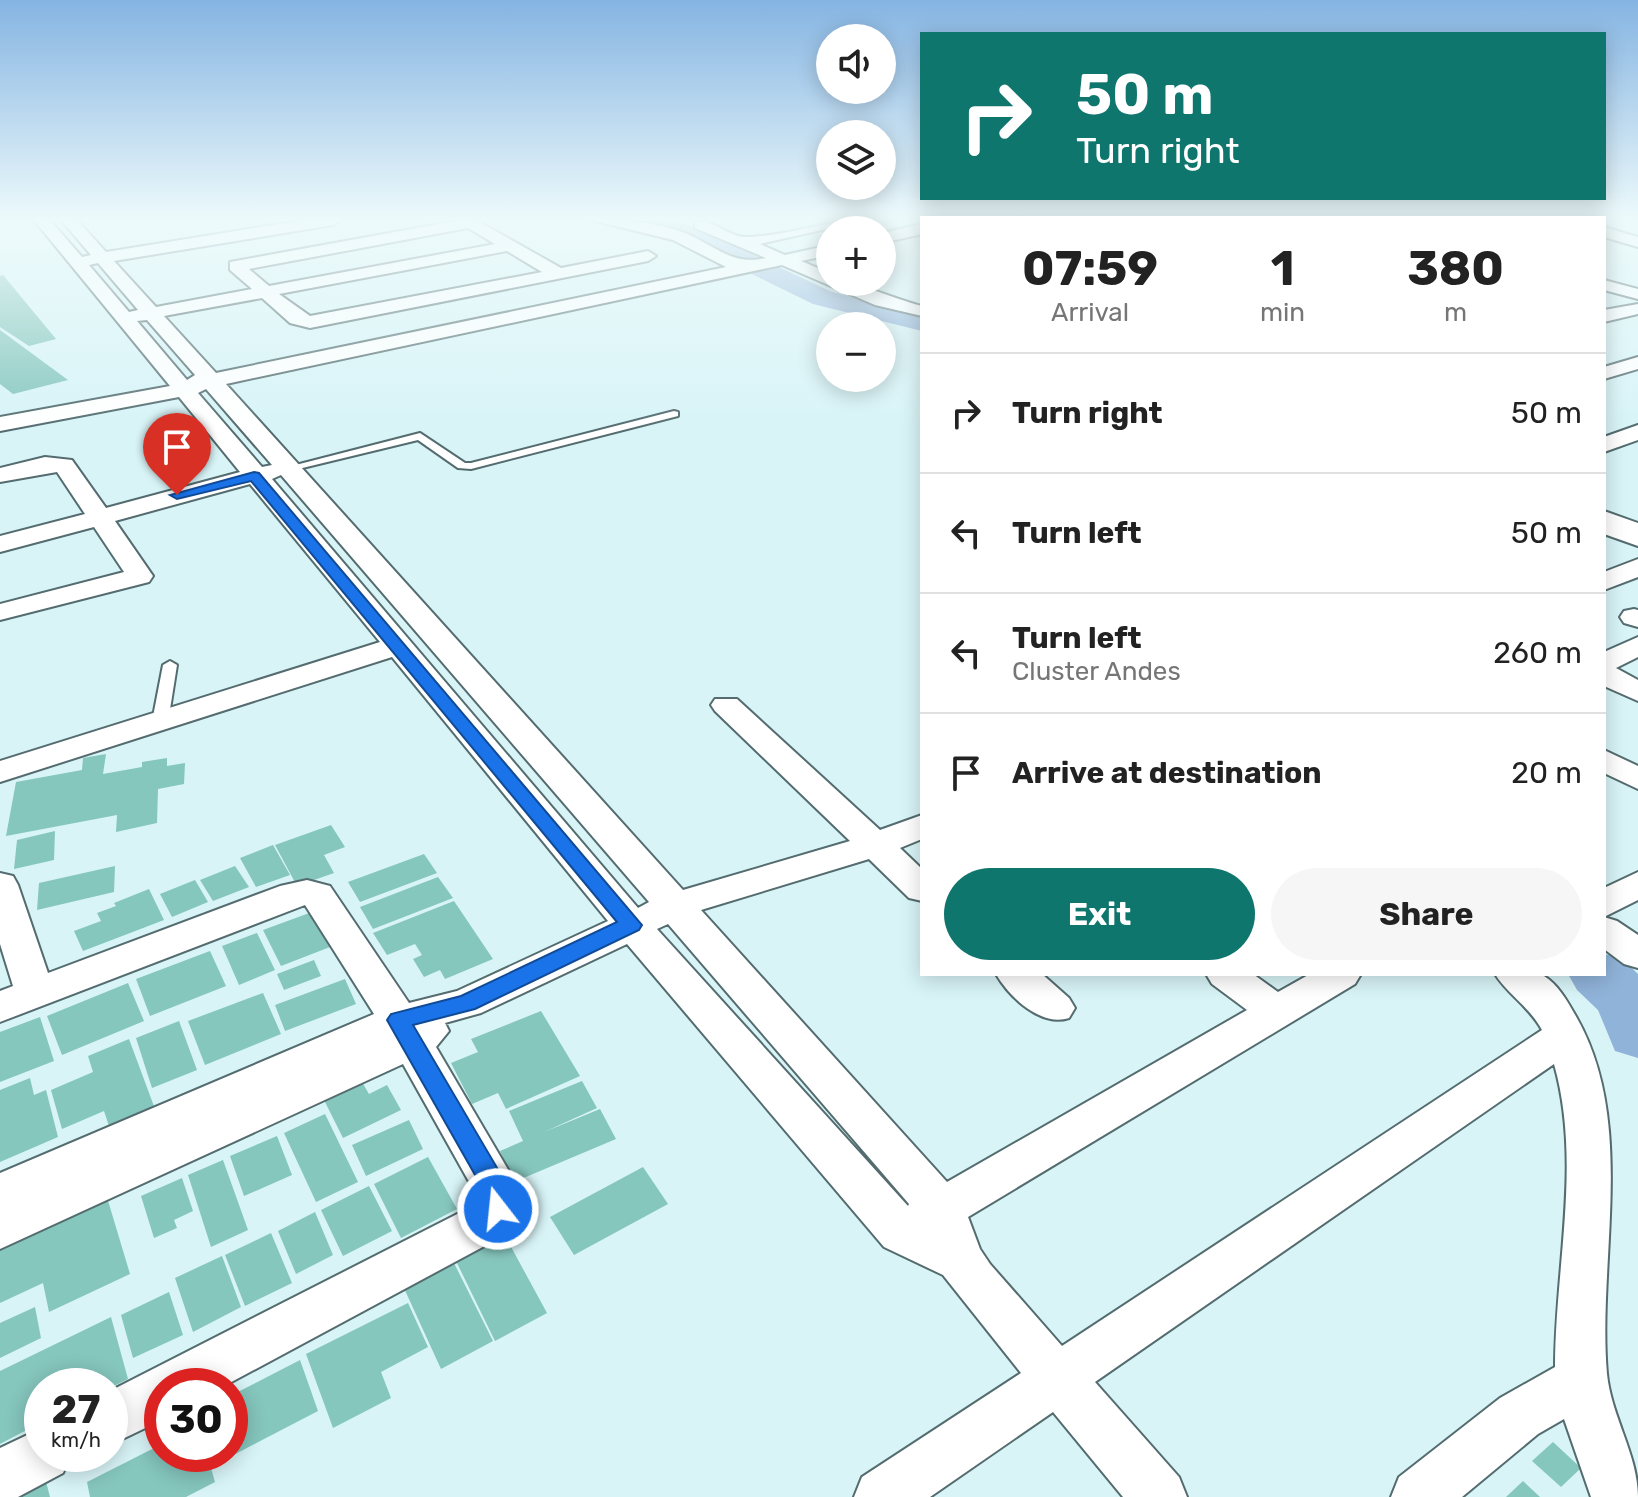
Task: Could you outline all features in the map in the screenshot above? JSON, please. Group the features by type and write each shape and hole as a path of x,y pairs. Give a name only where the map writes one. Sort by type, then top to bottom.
{"main road":[{"path":"1606,522 1638,536"}],"street":[{"path":"107,290 135,316 196,384 290,468 942,1209 960,1260 1159,1497"},
{"path":"121,290 135,316"},
{"path":"259,290 297,319 310,322 472,290"},
{"path":"135,316 279,290"},
{"path":"0,424 648,290"},
{"path":"869,296 920,311"},
{"path":"1606,316 1638,309"},
{"path":"1606,372 1638,363"},
{"path":"196,384 254,476 631,925 901,1232 960,1260"},
{"path":"1606,444 1638,432"},
{"path":"0,475 45,464 64,465 148,586 0,612"},
{"path":"0,531 98,514 290,468"},
{"path":"0,544 98,514"},
{"path":"1606,581 1638,567"},
{"path":"0,772 437,634"},
{"path":"1606,662 1638,646"},
{"path":"1606,675 1638,692"},
{"path":"726,705 920,887"},
{"path":"1606,761 1638,779"},
{"path":"0,1229 406,1031 676,905 875,845 920,827"},
{"path":"1606,903 1638,884"},
{"path":"1,893 18,1000 307,892 317,895 406,1031 500,1195 498,1209 488,1221 207,1368"},
{"path":"1606,931 1638,954"},
{"path":"1018,976 1055,1008"},
{"path":"1229,976 1274,1010"},
{"path":"901,1232 1274,1010 1337,976"},
{"path":"1519,976 1531,982 1549,1001 1565,1035 1582,1092 1588,1206 1582,1380 1605,1465 1619,1497"},
{"path":"0,1194 406,1031"},
{"path":"882,1497 1565,1035"},
{"path":"1419,1497 1519,1416 1582,1380"},
{"path":"0,1477 24,1464"}],"lane":[{"path":"290,468 420,436 462,466 471,466 674,414"},
{"path":"160,722 170,665"}],"building":[{"path":"0,290 15,290 56,339 29,346 0,327"},
{"path":"0,330 68,380 13,394 0,384"},
{"path":"106,754 103,774 142,767 142,762 167,758 167,766 185,763 184,784 158,789 157,823 116,832 117,815 6,836 16,782 82,770 83,758"},
{"path":"331,825 345,847 324,855 334,873 297,886 275,845"},
{"path":"55,831 54,860 14,869 17,840"},
{"path":"273,845 290,875 256,887 240,858"},
{"path":"424,854 437,873 360,902 348,882"},
{"path":"115,866 114,892 37,910 39,883"},
{"path":"235,866 249,887 213,901 200,880"},
{"path":"438,877 453,898 373,929 360,907"},
{"path":"195,880 208,902 172,917 160,894"},
{"path":"149,889 164,920 83,951 74,931 101,921 97,913 116,906 114,903"},
{"path":"454,901 493,959 445,979 440,970 424,977 413,959 422,955 415,944 387,955 373,933"},
{"path":"312,912 330,947 281,966 263,930"},
{"path":"257,933 275,970 239,985 222,946"},
{"path":"210,951 226,986 150,1016 136,979"},
{"path":"314,960 321,976 284,990 277,974"},
{"path":"345,979 356,1004 285,1031 275,1005"},
{"path":"128,983 144,1021 62,1055 47,1016"},
{"path":"263,993 281,1034 205,1065 188,1021"},
{"path":"541,1011 580,1076 506,1109 498,1093 472,1104 451,1063 478,1052 471,1039"},
{"path":"40,1017 54,1061 0,1082 0,1032"},
{"path":"179,1021 197,1070 152,1088 136,1038"},
{"path":"129,1039 155,1109 110,1129 104,1111 62,1129 51,1090 93,1072 88,1056"},
{"path":"30,1078 34,1095 46,1090 58,1137 0,1162 0,1090"},
{"path":"582,1081 597,1108 544,1132 600,1109 616,1139 514,1182 500,1151 523,1141 509,1111"},
{"path":"362,1082 369,1094 387,1085 401,1110 343,1138 324,1100"},
{"path":"325,1114 358,1182 316,1202 284,1133"},
{"path":"409,1120 423,1149 366,1176 352,1145"},
{"path":"277,1136 292,1175 244,1196 230,1156"},
{"path":"428,1157 457,1209 401,1238 374,1184"},
{"path":"223,1160 248,1230 211,1247 188,1175"},
{"path":"643,1167 668,1204 574,1255 550,1217"},
{"path":"182,1178 193,1211 174,1220 177,1228 154,1238 141,1196"},
{"path":"369,1186 392,1231 343,1256 321,1210"},
{"path":"106,1194 130,1274 49,1312 43,1283 0,1303 0,1241"},
{"path":"315,1212 333,1255 296,1274 278,1231"},
{"path":"271,1233 292,1283 245,1306 225,1255"},
{"path":"504,1234 547,1313 495,1341 455,1259"},
{"path":"222,1256 241,1307 193,1332 175,1278"},
{"path":"453,1261 493,1341 441,1369 403,1286"},
{"path":"169,1292 183,1335 133,1358 121,1315"},
{"path":"408,1303 428,1347 381,1372 391,1398 333,1428 306,1354"},
{"path":"35,1307 41,1338 0,1358 0,1323"},
{"path":"111,1317 125,1368 24,1368 24,1431 0,1444 0,1371"},
{"path":"300,1360 318,1411 248,1447 248,1387"},
{"path":"1553,1442 1581,1468 1561,1487 1532,1461"},
{"path":"144,1453 144,1472 212,1472 215,1482 186,1497 90,1497 87,1482 107,1472 128,1472 128,1461"},
{"path":"45,1478 50,1497 15,1497"},
{"path":"1523,1481 1540,1497 1506,1497"}],"waterway":[{"path":"806,290 823,298 920,322"},
{"path":"1601,976 1626,999 1638,1034"}],"route":[{"path":"177,495 254,476 631,925 467,1003 399,1020 500,1195 498,1209"}]}
